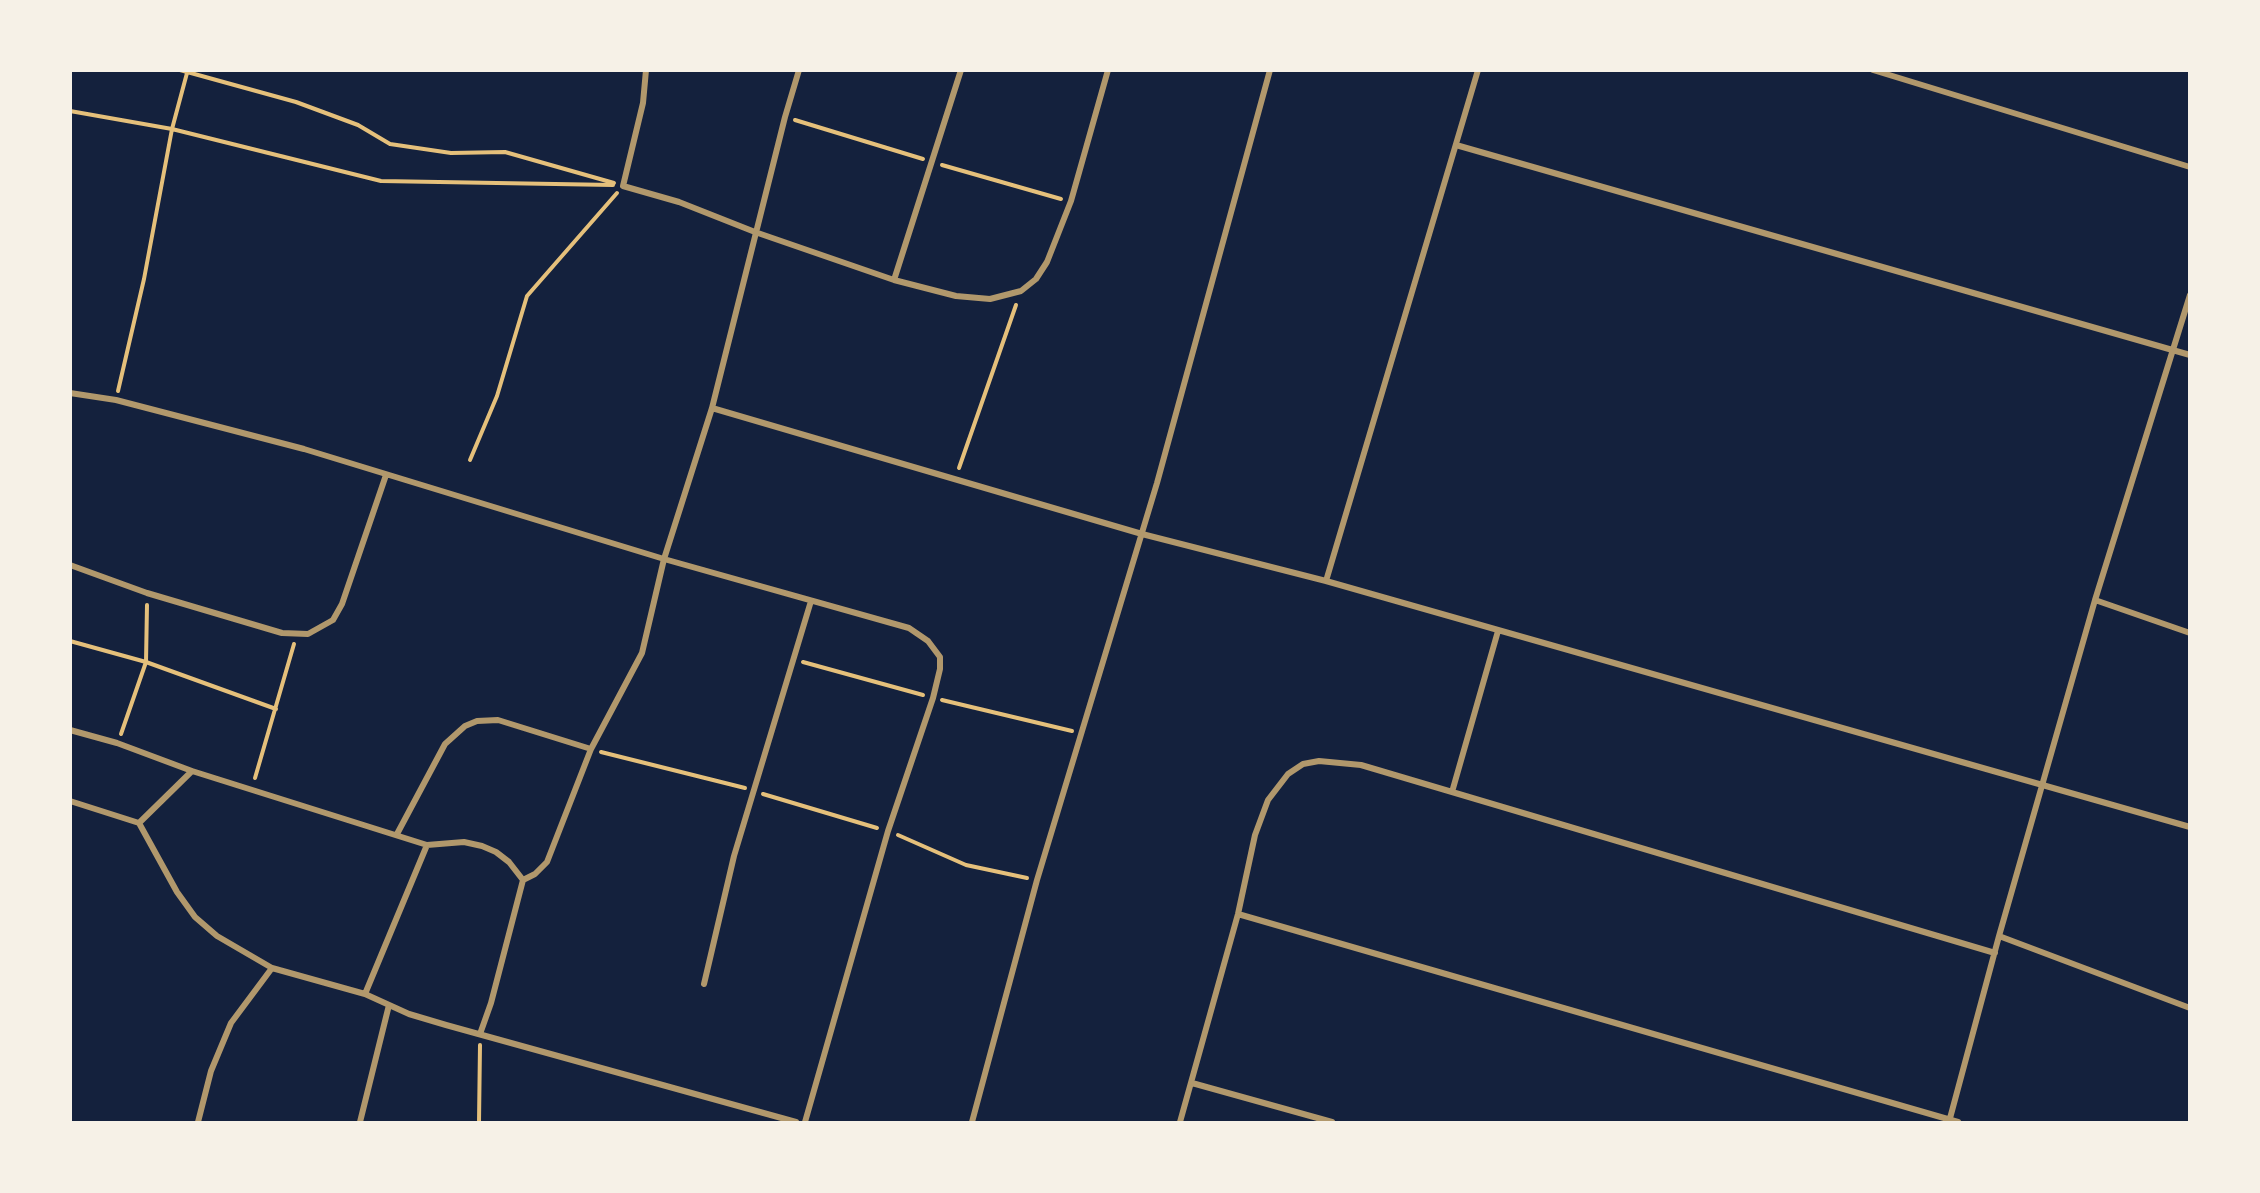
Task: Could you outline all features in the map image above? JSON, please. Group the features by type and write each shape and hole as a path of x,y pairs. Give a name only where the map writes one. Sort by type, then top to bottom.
{"street":[{"path":"646,70 643,103 623,186 679,202 755,232 894,280 970,298 990,298 1021,291 1036,279 1060,235 1108,70"},
{"path":"480,1034 491,1003 523,880 535,874 547,862 591,749 642,653 664,559 712,408 784,117 799,70"},
{"path":"894,280 961,70"},
{"path":"972,1122 1037,880 1142,534 1269,70"},
{"path":"1326,580 1478,70"},
{"path":"1873,70 2190,167"},
{"path":"1456,145 2190,355"},
{"path":"1949,1121 2095,600 2190,295"},
{"path":"70,393 116,400 304,449 664,559 909,628 928,640 940,657 940,669 933,698 888,831 805,1122"},
{"path":"712,408 1142,534 1326,580 1498,632 2190,827"},
{"path":"70,566 147,593 282,633 297,635 320,629 333,620 342,604 386,475"},
{"path":"2095,600 2190,633"},
{"path":"704,984 734,856 811,601"},
{"path":"1452,792 1498,632"},
{"path":"397,834 445,744 465,726 477,721 498,720 591,749"},
{"path":"70,730 117,743 192,771 427,845 464,843 482,846 496,852 509,862 523,880"},
{"path":"1180,1122 1238,914 1255,835 1268,800 1288,774 1302,764 1319,761 1361,765 1995,953"},
{"path":"140,823 192,771"},
{"path":"70,801 140,823 177,892 195,917 217,936 272,968 365,994 389,1005 480,1034 796,1122"},
{"path":"365,994 427,845"},
{"path":"1238,914 1958,1122"},
{"path":"1999,936 2190,1008"},
{"path":"198,1122 211,1071 231,1023 272,968"},
{"path":"360,1122 389,1005"},
{"path":"1192,1083 1332,1122"}],"path":[{"path":"180,70 296,102 358,125 390,144 451,153 505,152 623,186"},
{"path":"116,400 144,279 172,129 188,72"},
{"path":"70,111 172,129 381,181 623,186"},
{"path":"470,460 497,396 527,296 623,186"},
{"path":"955,480 1021,291"},
{"path":"117,743 127,724 146,662 147,593"},
{"path":"252,790 297,635"},
{"path":"70,641 146,662 276,709"},
{"path":"591,749 753,791 888,831 966,865 1037,880"},
{"path":"479,1122 480,1034"}]}
